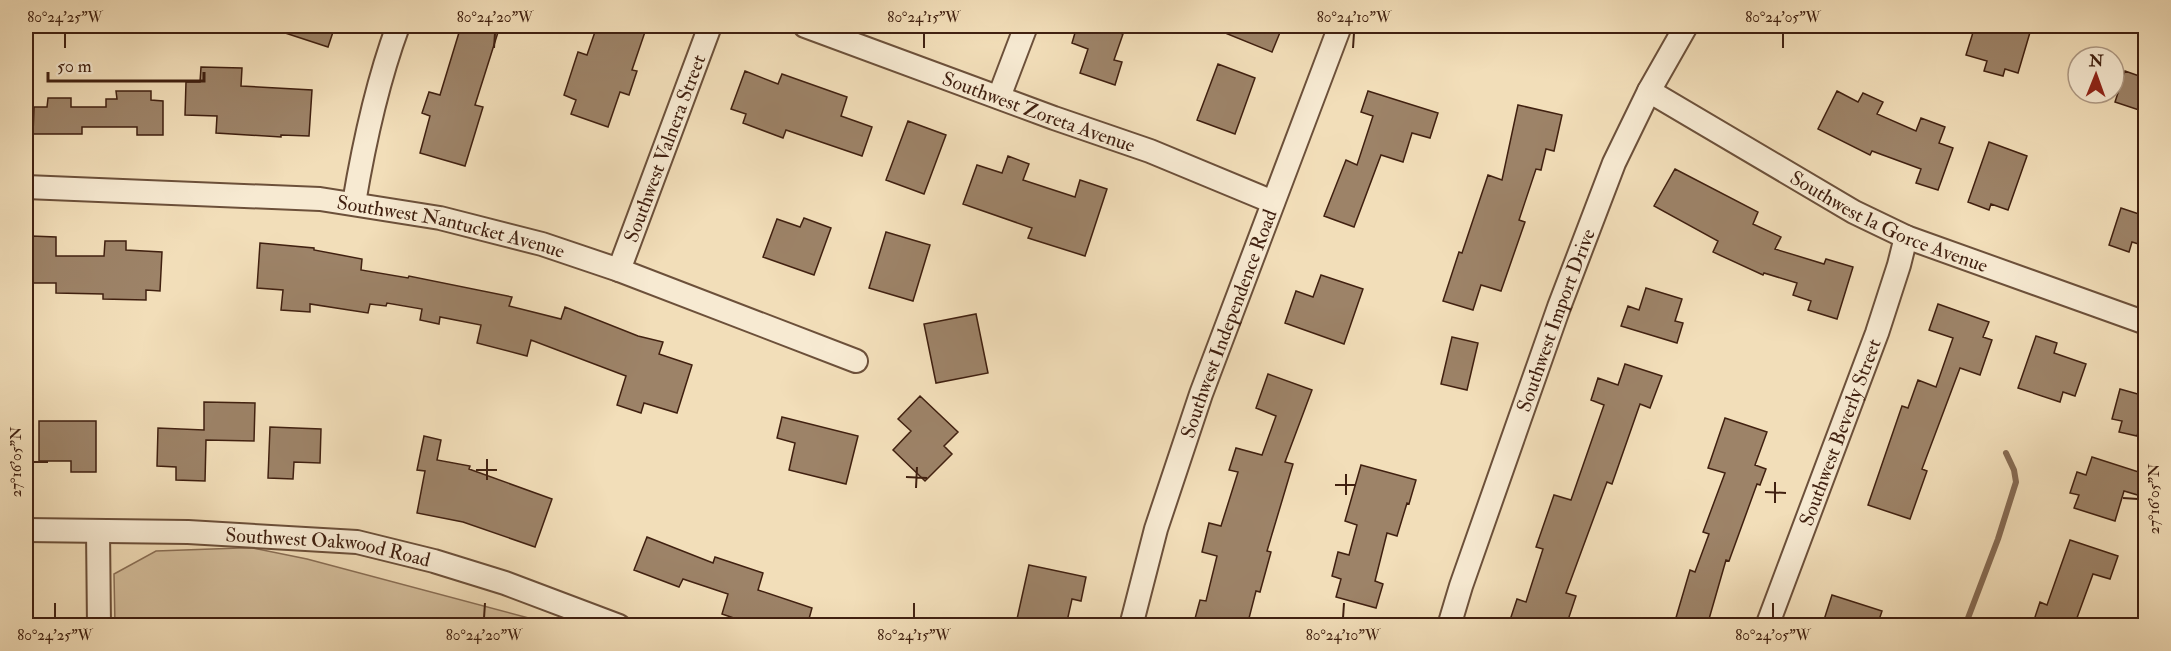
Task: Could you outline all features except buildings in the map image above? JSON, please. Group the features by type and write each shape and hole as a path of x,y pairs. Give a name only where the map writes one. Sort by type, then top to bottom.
{"street":[{"path":"354,203 384,62 398,26"},
{"name":"Southwest Valnera Street","path":"619,270 710,26"},
{"name":"Southwest Zoreta Avenue","path":"805,26 1150,151 1273,202"},
{"path":"999,97 1026,26"},
{"name":"Southwest Independence Road","path":"1131,626 1156,528 1201,394 1247,278 1273,202 1340,26"},
{"name":"Southwest Import Drive","path":"1449,626 1558,307 1614,163 1649,91 1686,26"},
{"name":"Southwest la Gorce Avenue","path":"1649,91 1854,212 1906,237 2145,323"},
{"name":"Southwest Nantucket Avenue","path":"26,187 320,199 452,221 542,244 619,270 855,361"},
{"name":"Southwest Beverly Street","path":"1767,626 1877,333 1906,237"},
{"name":"Southwest Oakwood Road","path":"26,530 188,532 357,542 435,561 505,583 619,626"},
{"path":"98,531 99,626"}],"shaded area":[{"path":"253,548 307,559 555,625 115,625 114,574 156,551"}],"waterway":[{"path":"1965,626 1998,539 2016,482 2014,470 2006,453"}]}
